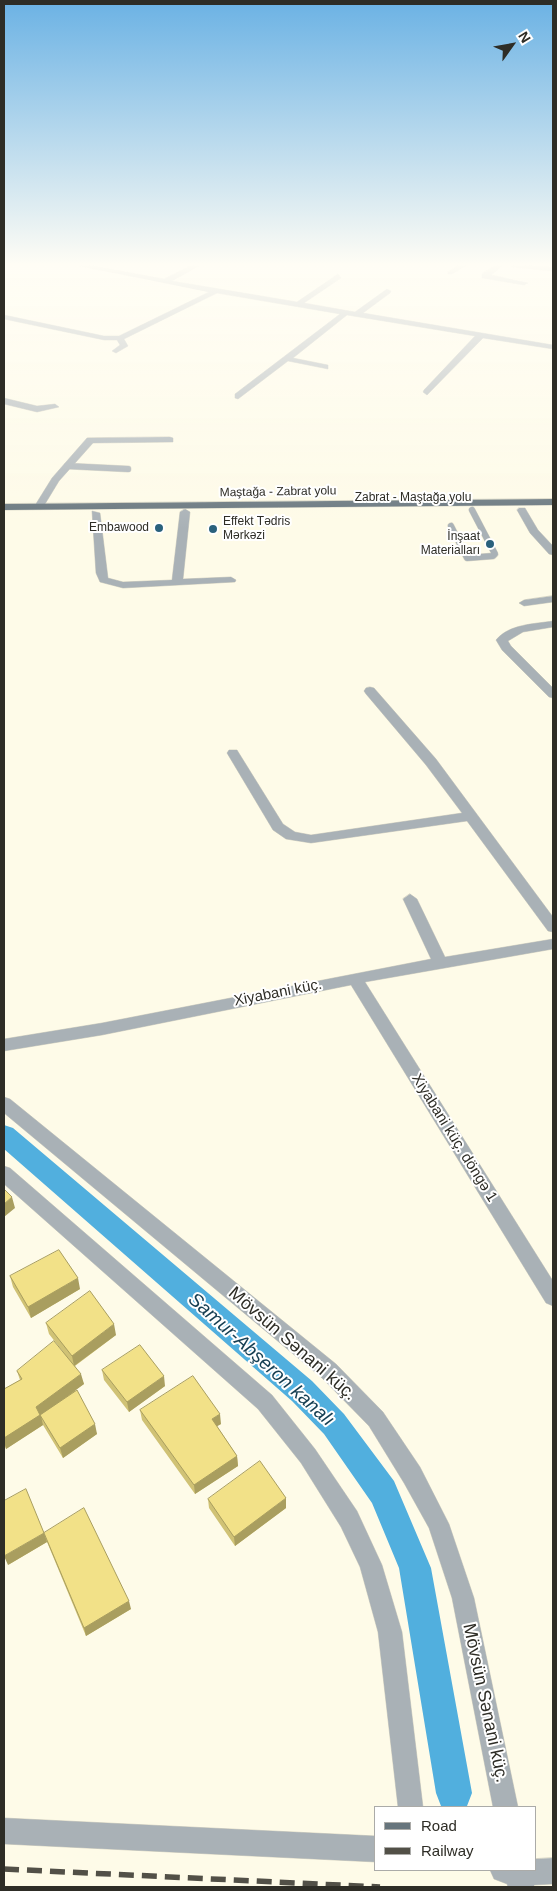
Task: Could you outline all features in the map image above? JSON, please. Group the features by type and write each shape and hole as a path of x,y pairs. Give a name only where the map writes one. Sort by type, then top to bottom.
{"main road":[{"name":"Maştağa - Zabrat yolu","path":"4,507 553,502"},
{"name":"Zabrat - Maştağa yolu","path":"4,514 553,509"}],"street":[{"path":"238,396 295,353"},
{"path":"427,392 464,353"},
{"path":"288,359 325,366"},
{"path":"4,401 37,409 55,407"},
{"path":"39,506 55,480 90,440 170,440"},
{"path":"522,510 534,531 553,552"},
{"path":"177,583 185,512"},
{"path":"95,513 101,574 104,580 123,585 231,580"},
{"path":"524,603 553,599"},
{"path":"553,624 507,634 502,640 506,648 553,694"},
{"path":"370,692 431,762 553,927"},
{"path":"233,753 278,827 291,836 311,839 471,816"},
{"path":"410,899 440,962"},
{"name":"Xiyabani küç.","path":"4,1045 102,1029 440,962 553,944"},
{"name":"Xiyabani küç. döngə 1","path":"355,979 553,1297"},
{"name":"Mövsün Sənani küç.","path":"4,1104 329,1372 376,1419 412,1475 438,1524 463,1598 506,1806"},
{"path":"4,1173 265,1402 308,1456 348,1519 371,1564 390,1632 411,1806"},
{"path":"4,1831 374,1849"},
{"path":"515,1875 553,1871"}],"lane":[{"path":"67,466 128,469"},
{"path":"452,526 467,558 493,556 495,554 472,510"}],"building":[{"path":"4,1189 12,1197 4,1204"},
{"path":"59,1250 78,1278 28,1307 10,1276"},
{"path":"90,1291 114,1324 72,1356 46,1323"},
{"path":"54,1341 81,1374 36,1407 40,1415 4,1438 4,1389 22,1379 17,1371"},
{"path":"140,1345 164,1376 127,1402 102,1370"},
{"path":"193,1376 220,1414 212,1419 237,1456 194,1485 140,1410"},
{"path":"77,1390 95,1424 60,1448 40,1415"},
{"path":"260,1461 286,1498 234,1537 208,1499"},
{"path":"26,1489 44,1533 4,1556 4,1501"},
{"path":"84,1508 129,1601 84,1628 44,1533"}],"waterway":[{"name":"Samur-Abşeron kanalı","path":"4,1135 302,1391 334,1424 383,1492 415,1568 454,1793"}],"railway":[{"path":"4,1869 380,1887"}],"place":[{"name":"Embawood","path":"159,528"},
{"name":"Effekt Tədris Mərkəzi","path":"213,529"},
{"name":"İnşaat Materialları","path":"490,544"}]}
